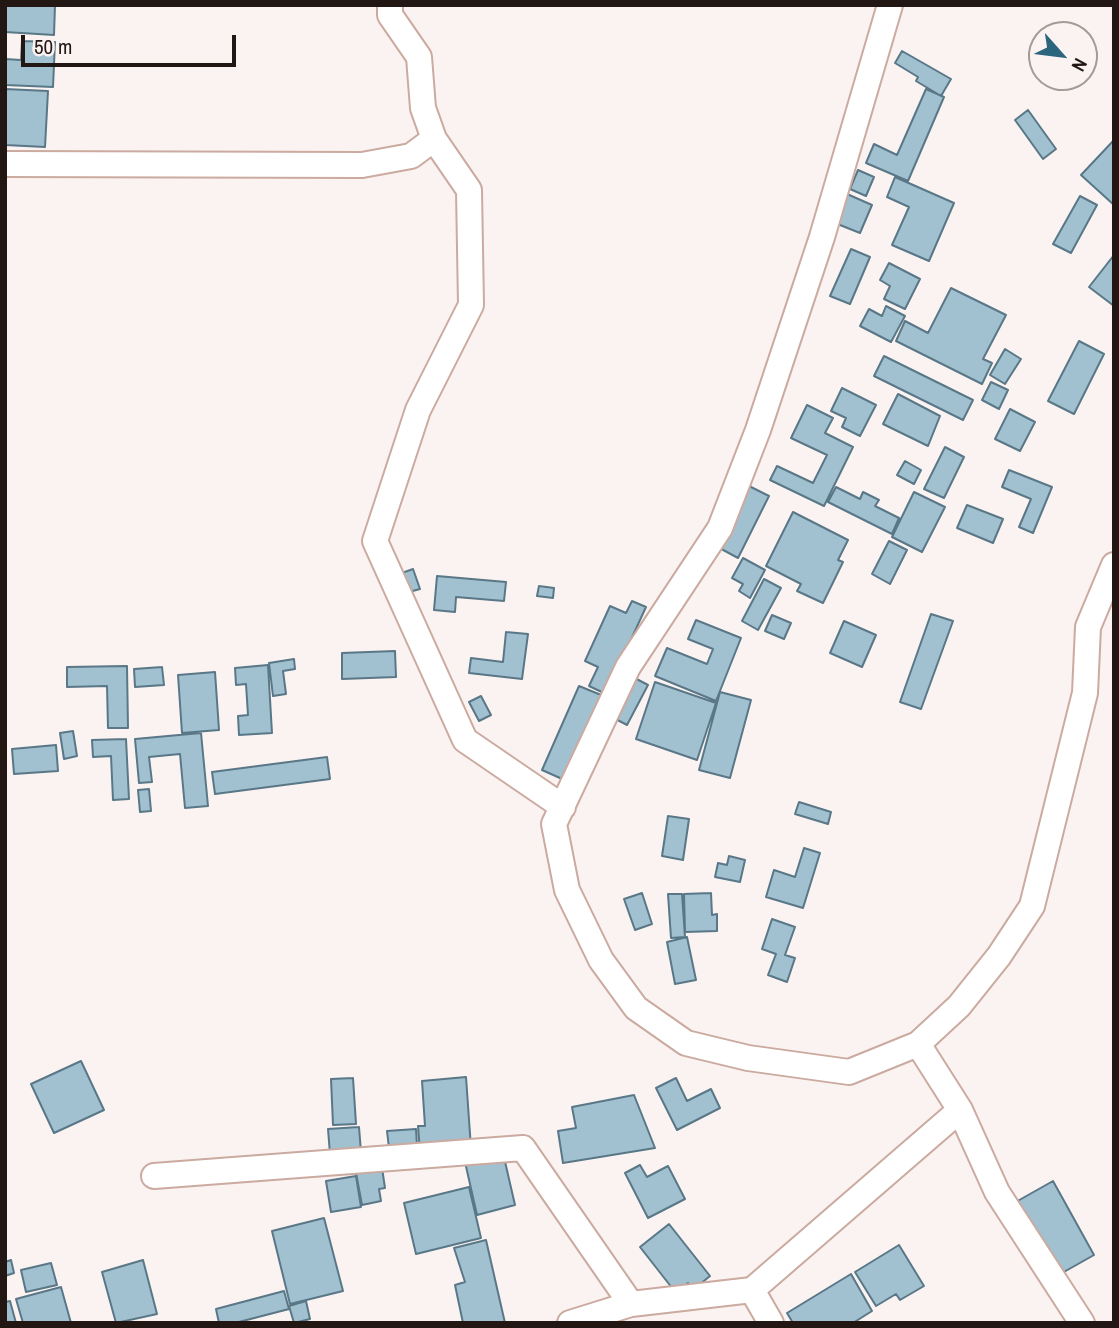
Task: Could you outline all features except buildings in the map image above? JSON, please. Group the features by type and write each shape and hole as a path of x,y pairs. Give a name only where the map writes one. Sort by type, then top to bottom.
{"street":[{"path":"390,5 390,15 419,57 423,108 434,139 469,190 471,305 418,410 375,541 465,740 563,807"},
{"path":"890,5 822,237 758,430 720,528 628,667 554,824 566,890 601,960 636,1008 686,1043 748,1058 849,1072 918,1044 959,1006 999,956 1032,906 1086,693 1088,627 1114,565"},
{"path":"5,164 362,164 411,156 434,139"},
{"path":"918,1044 960,1110 997,1192 1082,1323"},
{"path":"570,1323 631,1304 751,1290 960,1110"},
{"path":"154,1176 523,1148 631,1304"},
{"path":"751,1290 771,1323"}]}
